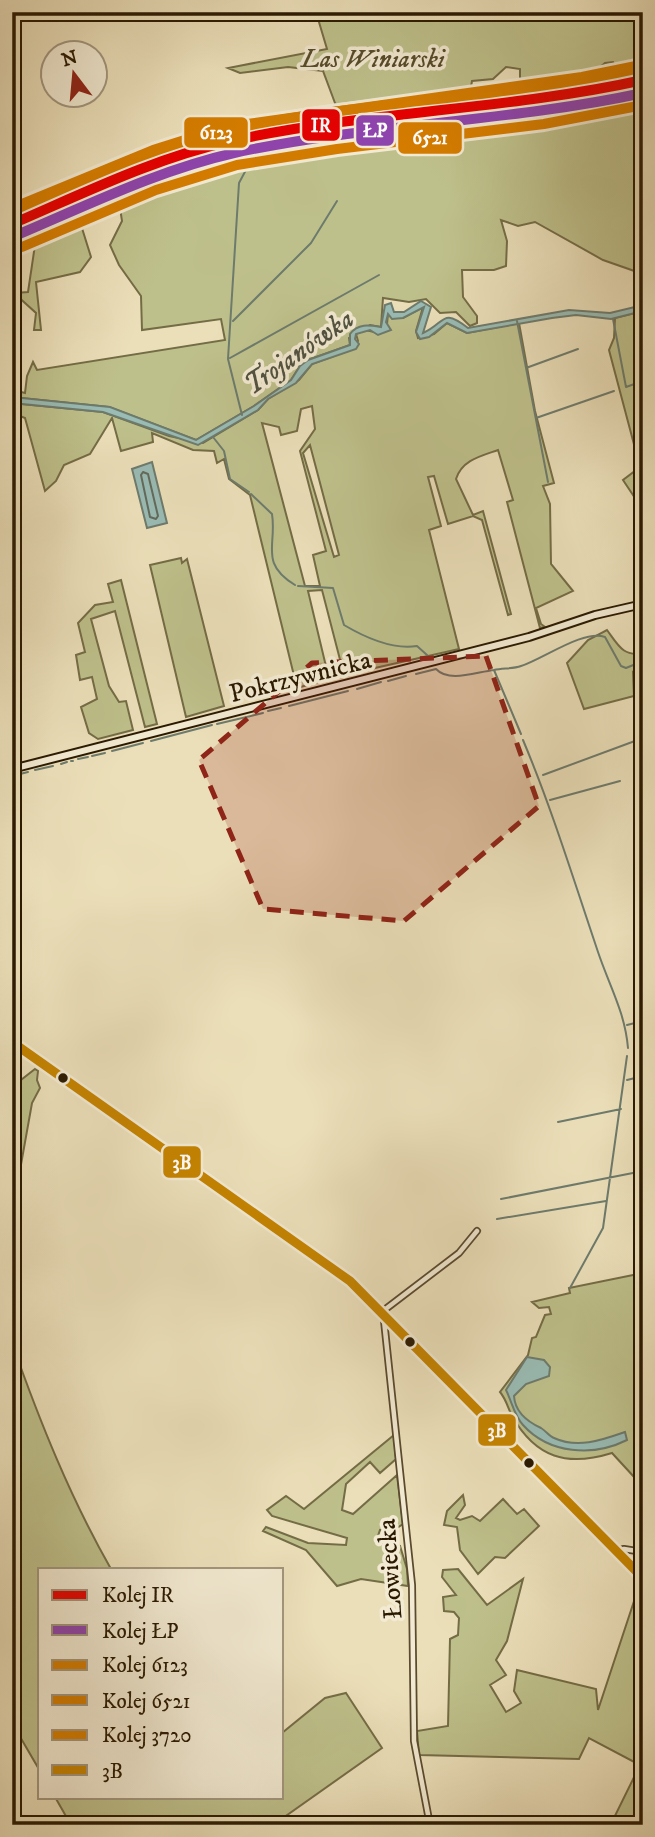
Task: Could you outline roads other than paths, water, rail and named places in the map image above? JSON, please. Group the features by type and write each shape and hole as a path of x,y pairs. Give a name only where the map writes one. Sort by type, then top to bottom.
{"street":[{"name":"Pokrzywnicka","path":"12,769 516,641 596,615 643,604"},
{"path":"12,1042 329,1264 383,1311 643,1578"},
{"path":"383,1311 459,1253 477,1231"},
{"name":"Łowiecka","path":"383,1311 412,1585 414,1741 430,1825"},
{"path":"616,1551 624,1549 643,1552"}],"water":[{"path":"421,301 431,307 423,333 448,318 468,328 569,310 610,313 643,305 643,311 611,319 576,315 552,318 467,333 447,323 429,337 420,339 416,332 424,307 403,318 392,319 388,314 386,322 391,330 378,335 370,330 356,334 355,339 359,344 356,349 312,364 296,383 268,399 258,410 198,445 103,412 12,403 12,397 110,407 196,440 254,406 291,380 300,366 308,360 350,345 350,334 360,326 381,327 385,305 391,303 394,312 404,312"},
{"path":"152,462 167,523 147,528 132,469"},
{"path":"527,1357 544,1360 550,1367 549,1376 526,1384 514,1396 517,1407 527,1419 552,1437 572,1443 590,1442 625,1432 627,1440 600,1449 572,1450 545,1442 534,1435 517,1417 506,1390"}],"waterway":[{"name":"Trojanówka","path":"242,415 228,359 239,183 247,168 264,165"},
{"path":"233,321 311,243 337,201"},
{"name":"Trojanówka","path":"230,358 379,275"},
{"path":"613,319 626,387 643,381"},
{"path":"517,321 548,482"},
{"path":"526,368 578,349"},
{"path":"536,418 614,391"},
{"path":"213,437 224,451 230,479 249,492"},
{"path":"251,494 272,514 273,561 284,577 295,585"},
{"path":"298,586 333,588 344,625 379,642 417,646 427,655"},
{"path":"494,670 515,668 575,641 596,636 605,637 621,666 626,668 643,661"},
{"path":"416,674 436,669 455,676 494,670 521,734"},
{"path":"388,681 406,676"},
{"path":"357,689 381,682"},
{"path":"289,706 348,691"},
{"path":"268,711 281,708"},
{"path":"217,724 263,713"},
{"path":"151,741 212,725"},
{"path":"543,775 643,738"},
{"path":"523,740 620,1011 628,1048"},
{"path":"112,751 143,743"},
{"path":"92,756 105,753"},
{"path":"78,759 88,757"},
{"path":"61,764 67,762"},
{"path":"35,770 53,766"},
{"path":"12,776 28,772"},
{"path":"550,800 620,781"},
{"path":"627,1025 643,1021"},
{"path":"570,1288 603,1228 627,1056"},
{"path":"627,1080 643,1076"},
{"path":"558,1122 621,1109"},
{"path":"501,1199 643,1171"},
{"path":"497,1219 606,1201"}],"rail line":[{"name":"3720","path":"12,208 153,150 226,127 582,77 641,65"},
{"name":"6123","path":"12,211 147,154 231,129 333,112 538,86 640,68"},
{"name":"IR","path":"12,224 147,167 231,141 334,123 540,98 643,80"},
{"name":"ŁP","path":"17,235 151,179 234,153 336,135 541,111 643,93"},
{"name":"6521","path":"22,247 156,190 237,165 337,149 544,124 643,105"}],"park label":[{"name":"Las Winiarski","path":"373,58"}]}
